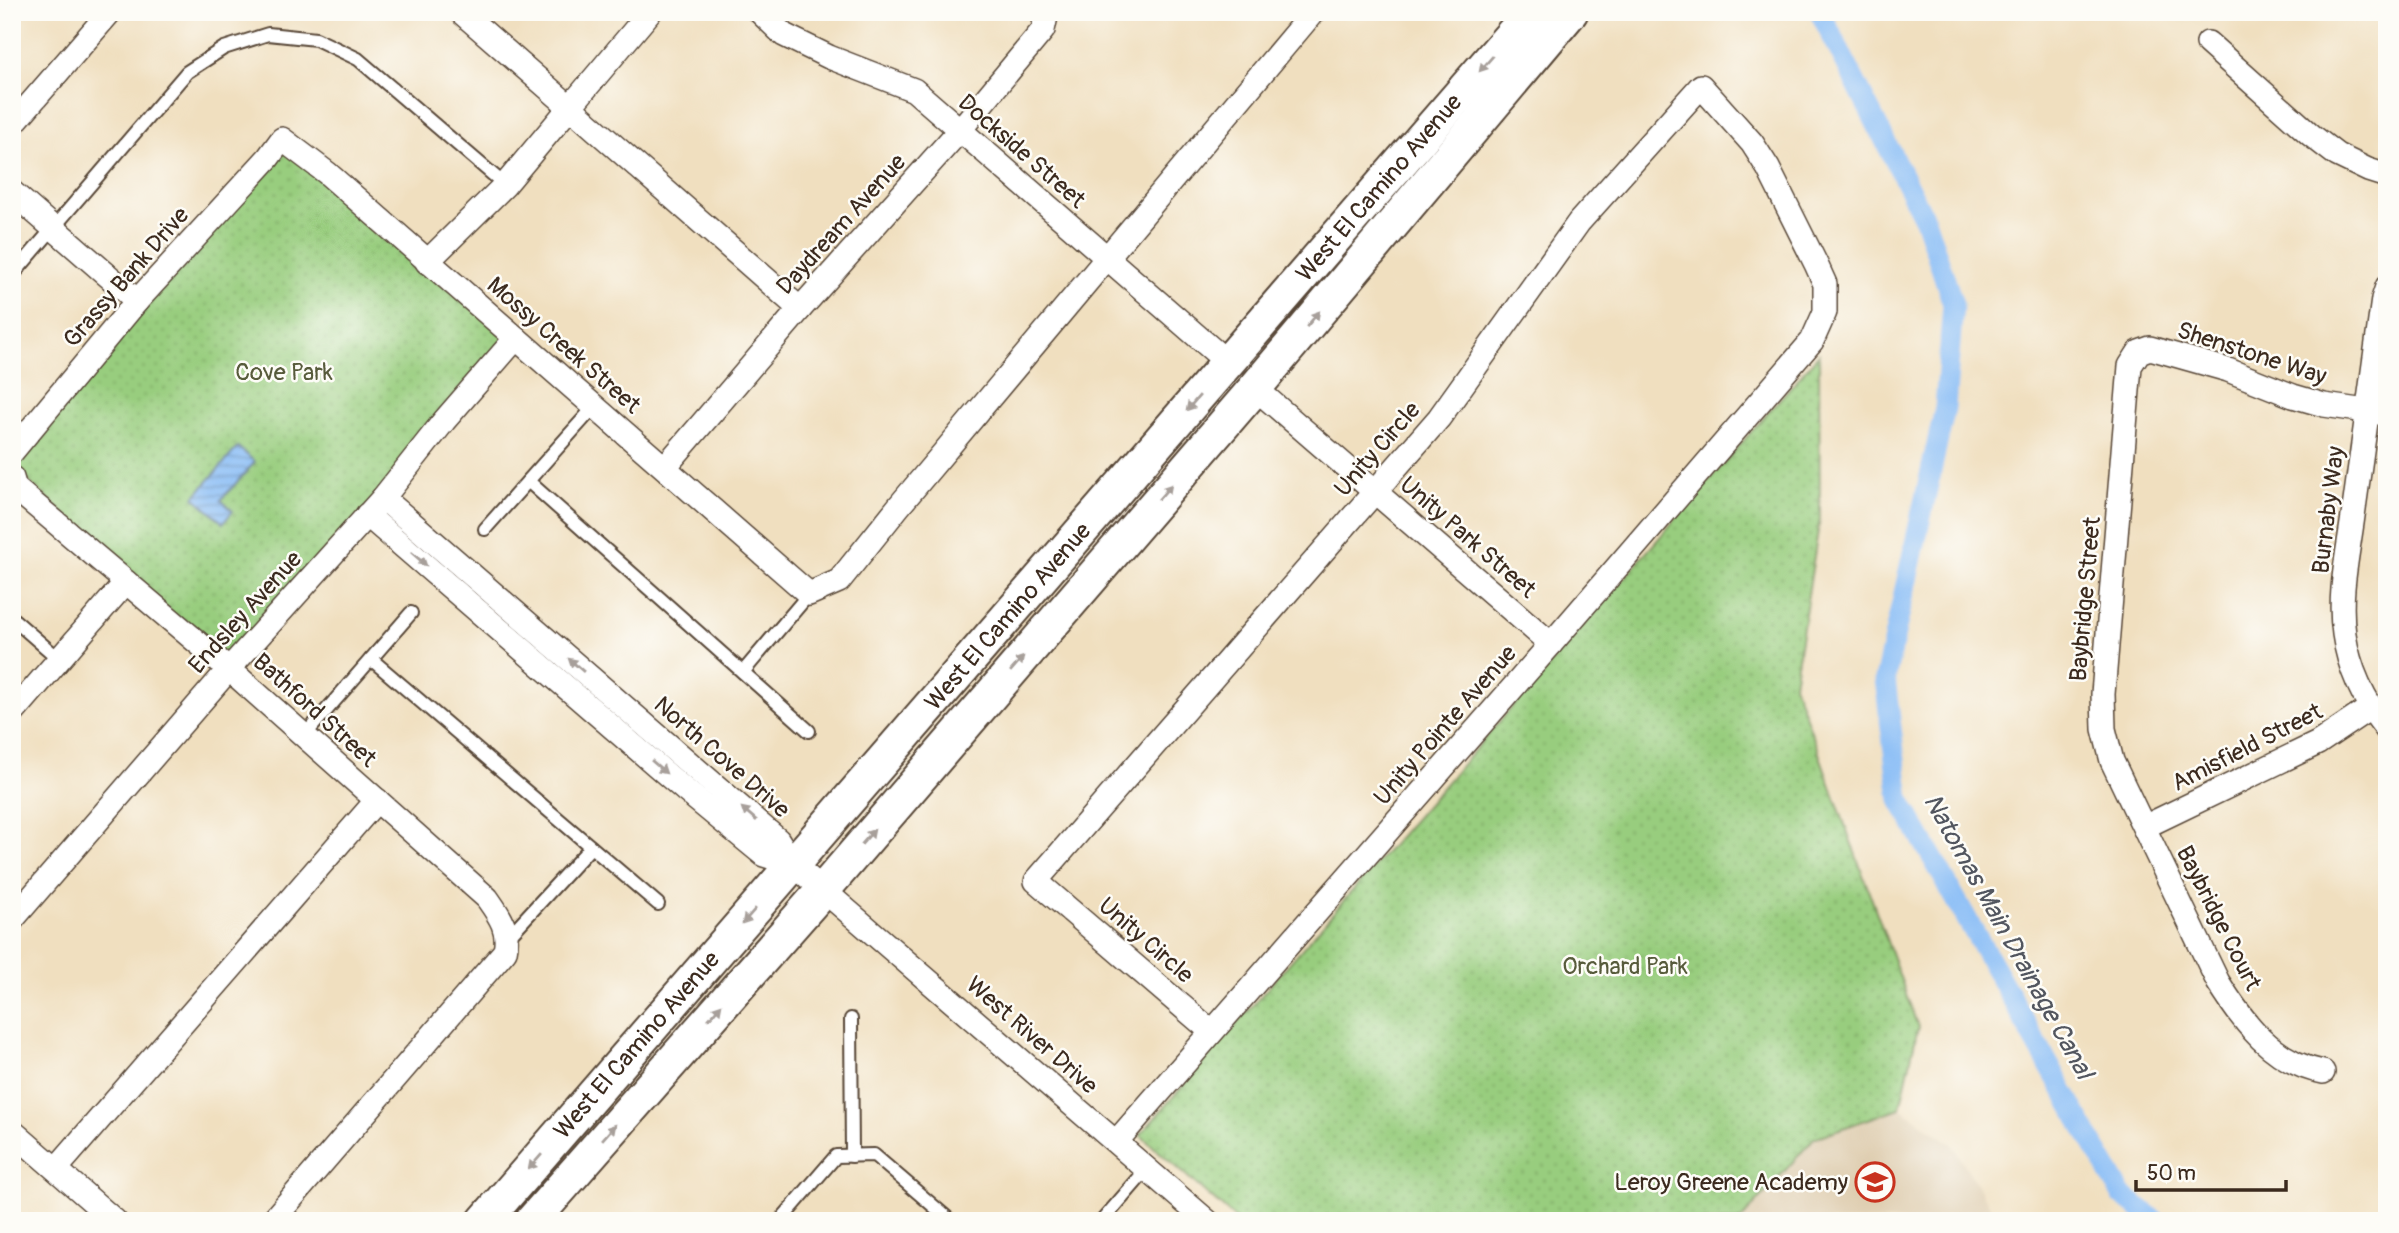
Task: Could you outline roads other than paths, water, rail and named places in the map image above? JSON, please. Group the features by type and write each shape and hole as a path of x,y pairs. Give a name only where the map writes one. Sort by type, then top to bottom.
{"main road":[{"name":"West El Camino Avenue","path":"484,1221 1531,12"},
{"name":"West El Camino Avenue","path":"533,1221 1255,388 1572,12"}],"street":[{"path":"12,125 110,12"},
{"path":"427,262 505,185 650,12"},
{"name":"Dockside Street","path":"760,12 785,35 829,57 914,90 1228,363"},
{"name":"Daydream Avenue","path":"665,467 800,309 959,131 1043,30 1047,12"},
{"path":"809,594 839,581 1313,12"},
{"path":"472,15 570,107 800,309"},
{"path":"2208,43 2337,155 2387,176"},
{"name":"Unity Circle","path":"1212,1032 1036,881 1439,418 1579,222 1701,86 1752,143 1768,168 1825,284 1825,312 1812,341"},
{"name":"Mossy Creek Street","path":"282,139 327,173 809,594"},
{"name":"Grassy Bank Drive","path":"12,453 137,301 260,167 282,139"},
{"path":"12,192 137,301"},
{"name":"Burnaby Way","path":"2387,287 2383,299 2377,413 2343,600 2344,633 2351,665 2370,708 2387,730"},
{"name":"Endsley Avenue","path":"12,920 229,669 383,498 444,421 516,338"},
{"name":"Unity Pointe Avenue","path":"1116,1142 1812,341"},
{"name":"Shenstone Way","path":"2130,366 2139,352 2150,348 2228,370 2293,396 2324,405 2377,413"},
{"name":"Baybridge Street","path":"2130,366 2103,694 2104,729 2112,761 2144,827"},
{"name":"Unity Park Street","path":"1255,388 1551,644"},
{"name":"Bathford Street","path":"12,478 15,488 229,669 487,898 502,919 508,937"},
{"name":"North Cove Drive","path":"383,498 778,840 793,864"},
{"name":"North Cove Drive","path":"367,515 764,855 793,864"},
{"path":"12,714 126,582"},
{"name":"Amisfield Street","path":"2144,827 2318,743 2370,708"},
{"path":"56,1169 377,800"},
{"name":"Baybridge Court","path":"2144,827 2218,982 2235,1010 2258,1036 2281,1056 2307,1069 2323,1072"},
{"name":"West River Drive","path":"793,864 1207,1221"},
{"path":"272,1221 505,951 508,937"},
{"path":"12,1131 115,1221"}],"lane":[{"path":"12,276 187,72 224,48 268,34 316,39 358,59 505,185"},
{"path":"485,529 594,406"},
{"path":"528,481 809,731"},
{"path":"743,672 809,594"},
{"path":"304,736 411,613"},
{"path":"12,618 60,659"},
{"path":"371,659 657,904"},
{"path":"508,937 590,846"},
{"path":"850,1019 852,1156"},
{"path":"780,1221 836,1156 874,1155 951,1221"},
{"path":"1102,1221 1147,1169"}],"water":[{"path":"238,447 255,462 221,500 233,511 223,523 194,497"}],"waterway":[{"name":"Natomas Main Drainage Canal","path":"1820,12 1926,222 1953,304 1945,408 1885,679 1900,800 2122,1195 2156,1221"}],"place":[{"name":"Leroy Greene Academy","path":"1875,1182"}],"park label":[{"name":"Cove Park","path":"284,372"},
{"name":"Orchard Park","path":"1625,966"}]}
